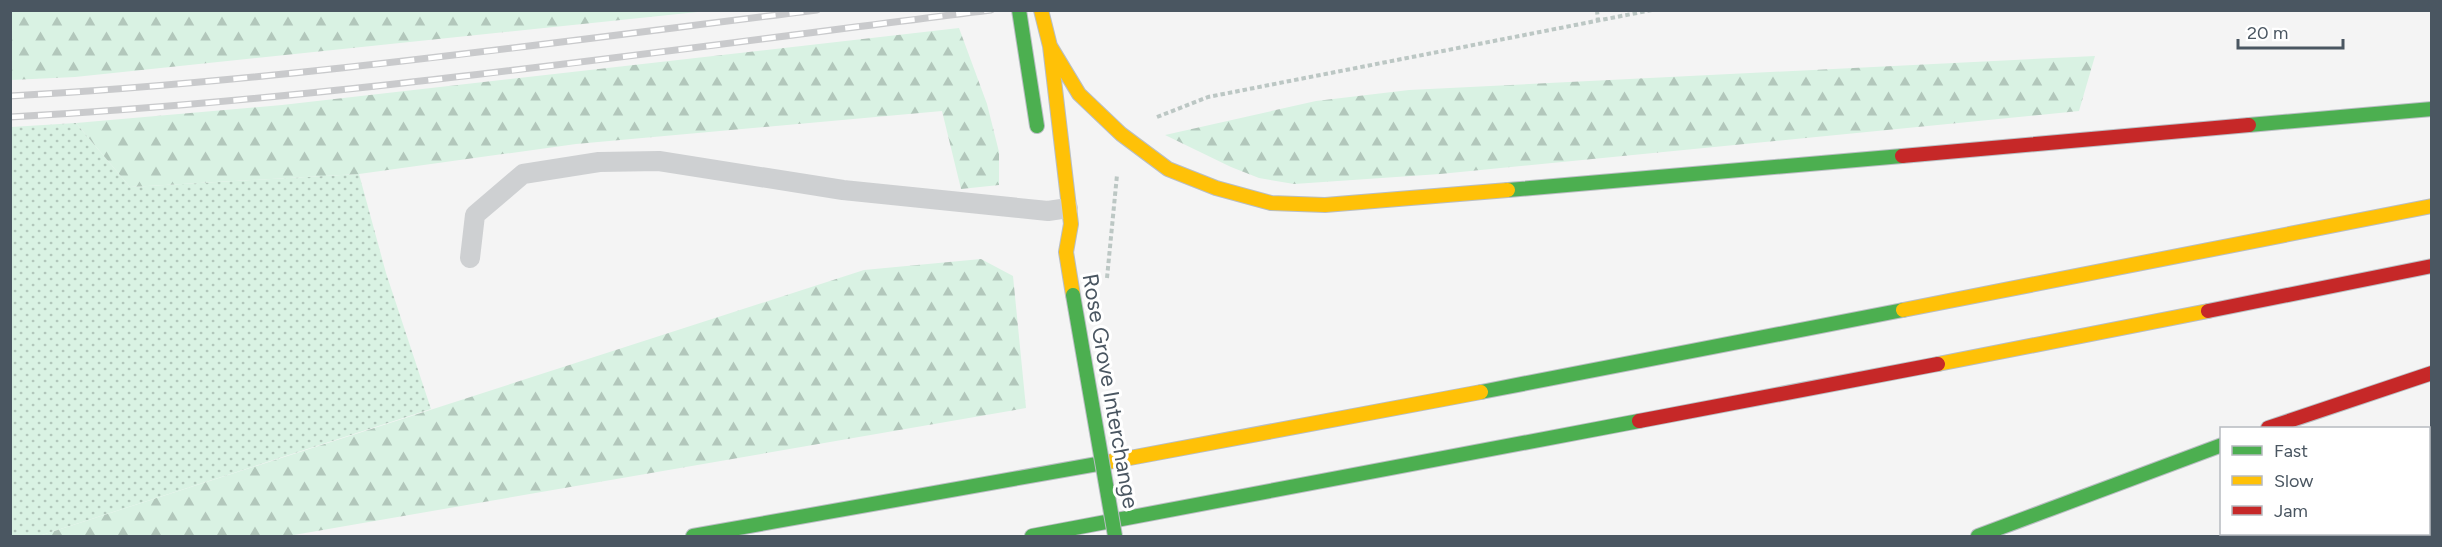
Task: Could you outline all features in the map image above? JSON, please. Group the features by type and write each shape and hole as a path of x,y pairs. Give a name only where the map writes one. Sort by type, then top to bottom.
{"highway":[{"name":"Rose Grove Interchange","path":"1041,10 1050,46 1071,225 1066,252"},
{"path":"1020,15 1039,143"},
{"path":"1050,46 1079,94 1121,134 1168,170 1216,188 1271,203 1325,205 2432,109"},
{"path":"693,537 1397,407 2432,206"},
{"name":"Rose Grove Interchange","path":"1050,216 1066,252 1115,537"},
{"path":"1032,537 2013,350 2432,266"},
{"path":"2274,427 2432,373"},
{"path":"1978,537 2220,446"}],"lane":[{"path":"470,258 475,215 523,174 599,162 659,161 843,190 1050,216 1068,208"}],"path":[{"path":"1597,10 1598,22"},
{"path":"1147,112 1157,117 1208,98 1652,10"},
{"path":"1107,283 1121,134"}],"green space":[{"path":"707,11 75,77 11,80 11,12"},
{"path":"959,28 987,104 999,152 999,185 961,189 942,111 576,144 359,174 130,187 76,123 282,105"},
{"path":"2095,56 2079,111 1440,174 1294,184 1259,178 1165,135 1316,101 1409,90"},
{"path":"76,123 130,187 359,174 386,273 431,409 39,536 11,536 11,127"},
{"path":"981,259 1013,276 1026,408 288,536 39,536 864,270"}],"water":[{"path":"2430,498 2431,536 2332,536 2430,535"}],"railway":[{"path":"10,96 314,71 817,10"},
{"path":"10,117 133,109 379,86 991,10"}],"traffic: fast":[{"path":"1019,10 1037,126"},
{"path":"2249,125 2432,109"},
{"path":"1508,190 1902,156"},
{"path":"1073,295 1115,536"},
{"path":"1481,392 1903,310"},
{"path":"1032,536 1639,421"},
{"path":"1978,536 2220,446"},
{"path":"693,536 1103,463"}],"traffic: slow":[{"path":"1041,10 1050,46 1071,224 1066,252 1073,295"},
{"path":"1050,46 1079,94 1121,134 1168,169 1216,188 1271,203 1325,205 1508,190"},
{"path":"1903,310 2432,206"},
{"path":"1938,364 2208,311"},
{"path":"1103,463 1481,392"}],"traffic: jam":[{"path":"1902,156 2249,125"},
{"path":"2208,311 2432,266"},
{"path":"1639,421 1938,364"},
{"path":"2271,427 2432,373"}]}
